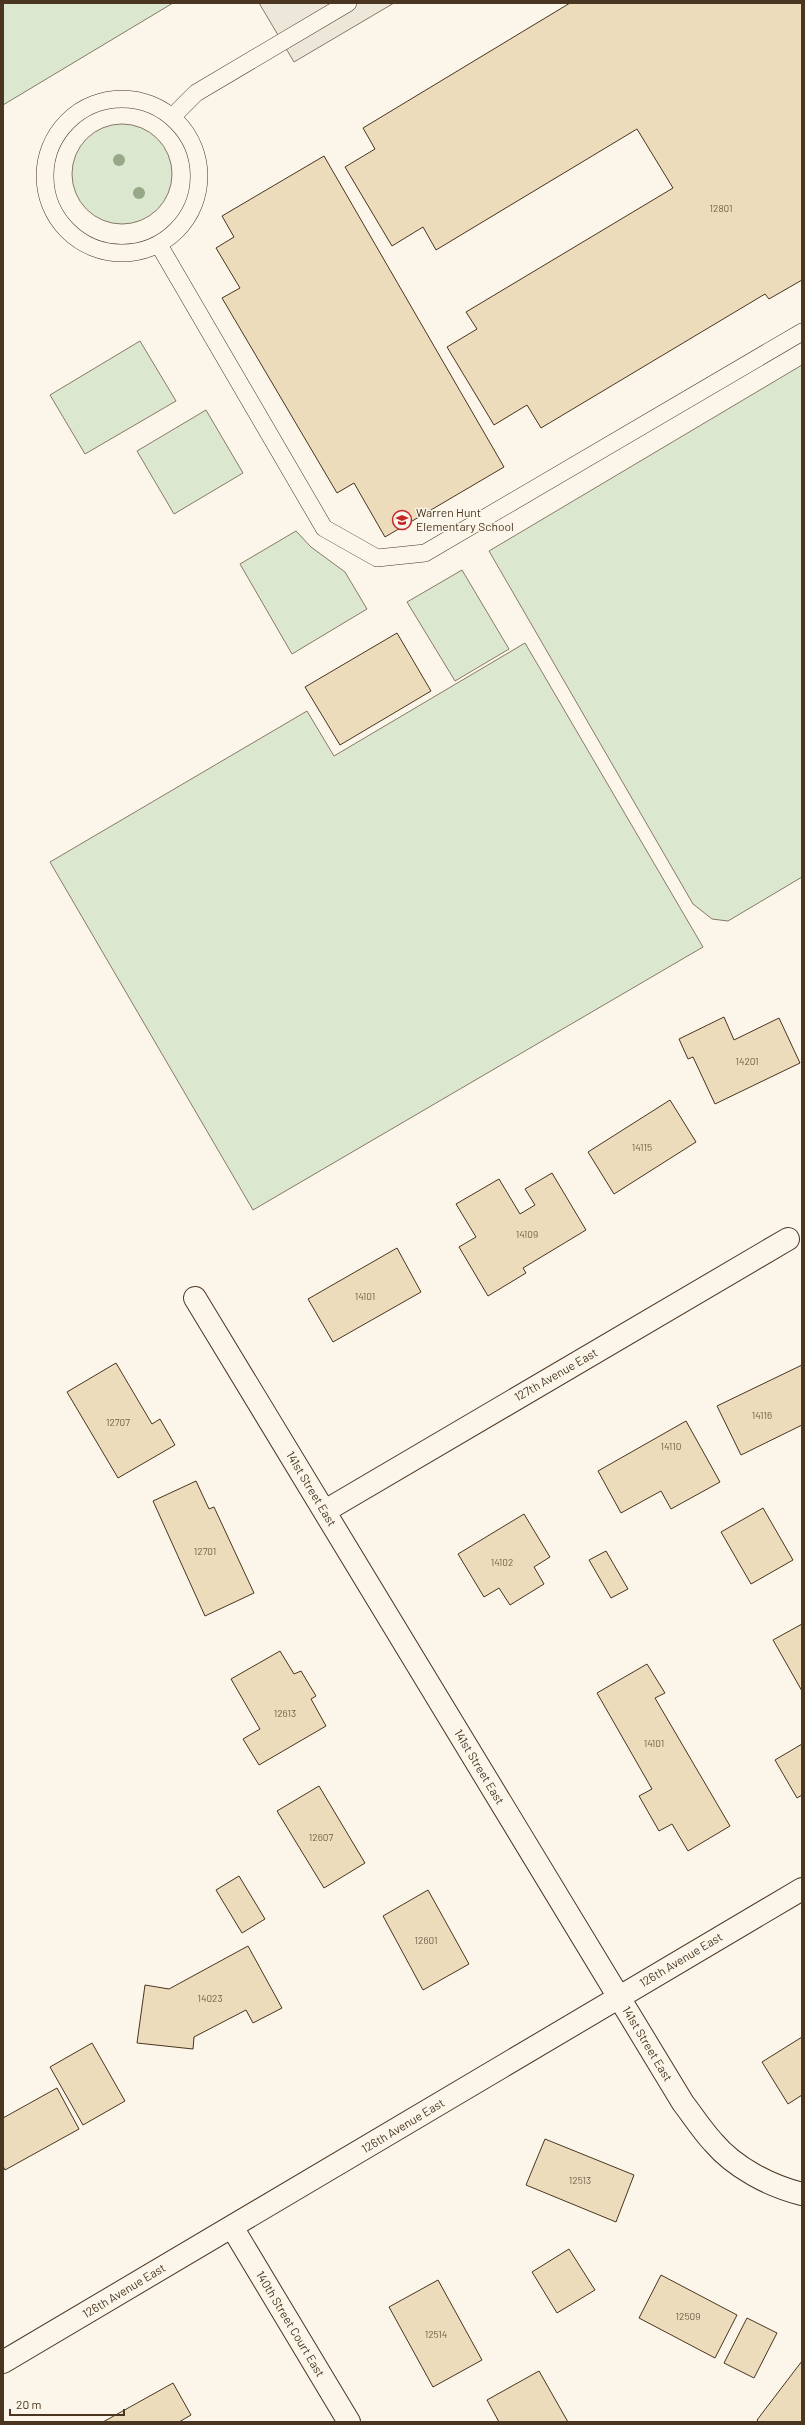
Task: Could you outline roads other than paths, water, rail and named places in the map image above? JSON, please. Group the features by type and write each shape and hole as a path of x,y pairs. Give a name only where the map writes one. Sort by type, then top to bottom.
{"street":[{"name":"127th Avenue East","path":"325,1511 788,1239"},
{"name":"141st Street East","path":"195,1298 683,2103 713,2143 734,2161 771,2185 802,2194"},
{"name":"126th Avenue East","path":"3,2362 802,1889"},
{"name":"140th Street Court East","path":"232,2226 349,2422"}],"lane":[{"path":"172,117 196,93 348,3"},
{"path":"124,98 150,104 172,117 188,136 198,160 199,185 189,214 179,230 159,245 135,253 110,253 87,246 65,230 51,208 44,183 46,157 57,133 75,114 98,102 124,98"},
{"path":"159,245 324,528 377,558 425,553 802,332"}],"place":[{"name":"Warren Hunt Elementary School","path":"402,520"}]}
